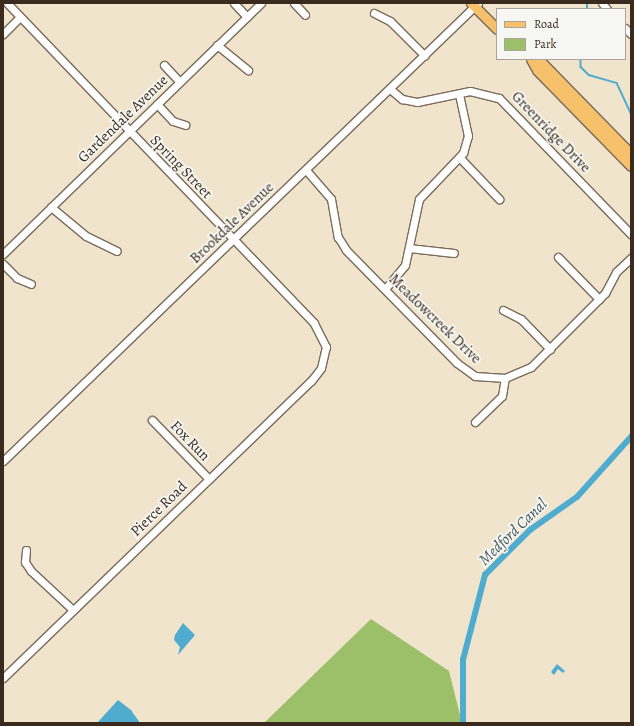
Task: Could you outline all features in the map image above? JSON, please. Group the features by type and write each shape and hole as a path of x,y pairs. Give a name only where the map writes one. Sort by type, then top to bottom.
{"main road":[{"path":"474,4 496,28"},
{"path":"533,60 538,70 631,166"},
{"path":"534,60 547,68 631,154"}],"street":[{"name":"Spring Street","path":"7,3 319,329 326,354"},
{"path":"234,3 247,17"},
{"name":"Gardendale Avenue","path":"3,254 261,3"},
{"path":"294,3 305,14"},
{"name":"Brookdale Avenue","path":"3,461 425,56 474,4"},
{"path":"374,13 390,21 425,56"},
{"path":"3,34 20,17"},
{"path":"217,45 248,70"},
{"path":"164,66 180,82"},
{"name":"Greenridge Drive","path":"390,89 402,99 417,102 480,91 507,104 631,234"},
{"path":"385,290 402,272 409,248 419,199 460,158 468,136 459,94"},
{"path":"156,104 172,121 185,126"},
{"path":"460,158 499,199"},
{"name":"Meadowcreek Drive","path":"306,170 331,199 342,244 466,372 484,379 505,378 531,367 599,299 631,258"},
{"path":"51,207 86,236 117,251"},
{"path":"409,248 454,253"},
{"path":"558,257 599,299"},
{"path":"3,264 17,278 31,284"},
{"path":"503,310 521,320 550,349"},
{"name":"Pierce Road","path":"5,673 73,610 311,381 321,368 326,354"},
{"path":"475,422 502,396 505,378"},
{"name":"Fox Run","path":"152,420 209,479"},
{"path":"26,550 25,562 30,571 73,610"}],"green space":[{"path":"371,619 449,671 462,723 264,723"}],"water":[{"path":"183,623 195,635 178,655 180,647 174,640 175,635"},
{"path":"557,664 565,671 563,673 558,669 554,675 551,672"},
{"path":"118,700 131,710 140,723 97,723"}],"waterway":[{"path":"587,3 587,8"},
{"path":"581,60 581,67 589,75 617,83 631,113"},
{"name":"Medford Canal","path":"463,723 463,660 485,575 530,530 577,497 631,437"}]}
